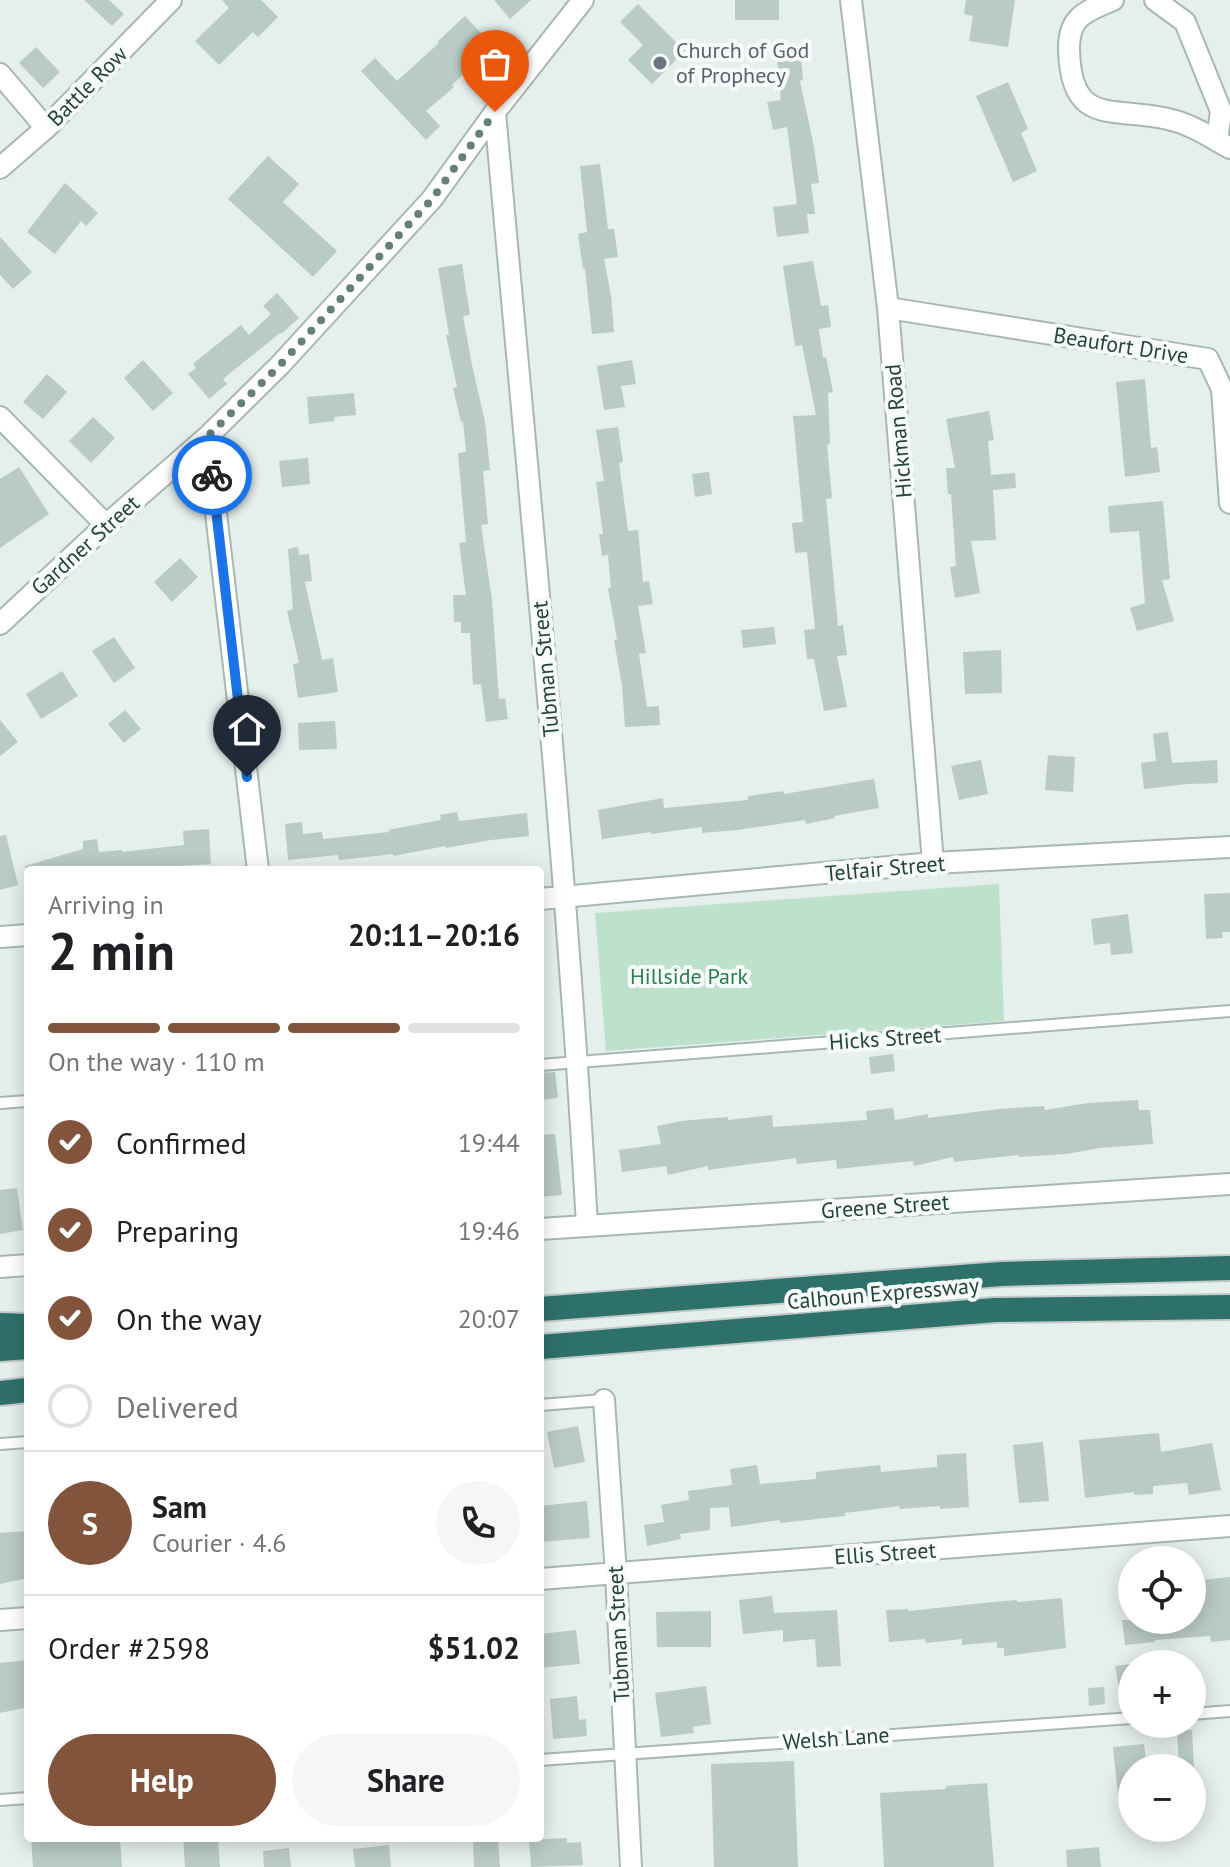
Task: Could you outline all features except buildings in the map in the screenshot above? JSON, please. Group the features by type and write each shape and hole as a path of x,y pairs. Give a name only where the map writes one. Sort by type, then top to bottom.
{"highway":[{"name":"Calhoun Expressway","path":"544,1309 1001,1274 1230,1268"},
{"name":"Calhoun Expressway","path":"544,1347 995,1310 1230,1307"},
{"path":"0,1325 24,1326"},
{"path":"0,1349 24,1347"},
{"path":"0,1390 24,1388"}],"street":[{"name":"Battle Row","path":"0,168 46,128 171,0"},
{"name":"Gardner Street","path":"0,624 106,525 207,437 280,365 432,199 495,112 583,0"},
{"name":"Hickman Road","path":"851,0 888,308 933,863"},
{"path":"1113,0 1081,14 1068,35 1069,63 1075,91 1097,110 1168,119 1224,145"},
{"path":"1155,0 1185,22 1221,111 1224,145"},
{"path":"0,74 46,128"},
{"name":"Tubman Street","path":"495,112 565,897 587,1225"},
{"name":"Beaufort Drive","path":"888,308 1208,359 1222,389 1230,503"},
{"path":"0,417 106,525"},
{"path":"207,437 258,866"},
{"name":"Telfair Street","path":"544,899 933,863 1230,847"},
{"path":"0,937 24,935"},
{"name":"Greene Street","path":"544,1229 1230,1184"},
{"path":"0,1267 24,1265"},
{"name":"Tubman Street","path":"604,1400 631,1867"},
{"name":"Ellis Street","path":"544,1579 1230,1526"},
{"path":"0,1620 24,1618"}],"lane":[{"name":"Hicks Street","path":"544,1065 1230,1011"},
{"path":"0,1103 24,1101"},
{"path":"544,1405 604,1400"},
{"path":"0,1444 24,1442"},
{"path":"1206,1713 1230,1711"},
{"name":"Welsh Lane","path":"544,1760 1118,1719"},
{"path":"0,1800 24,1798"}],"green space":[{"name":"Hillside Park","path":"999,884 1004,1021 606,1051 595,913"}],"way so far":[{"path":"212,475 207,437 280,365 432,199 495,112"}],"place":[{"name":"Church of God of Prophecy","path":"660,63"}],"route":[{"path":"212,475 247,777"}]}
